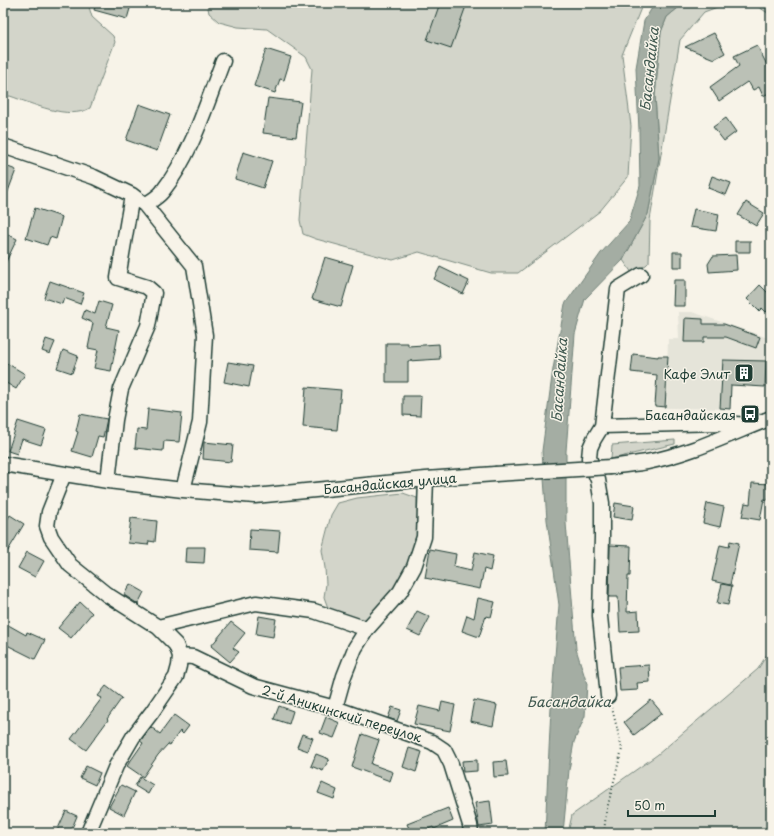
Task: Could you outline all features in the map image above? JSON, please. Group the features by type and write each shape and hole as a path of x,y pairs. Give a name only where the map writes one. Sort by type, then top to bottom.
{"street":[{"path":"145,205 162,193 180,164 194,136 223,61"},
{"path":"3,146 94,177 132,195 145,205 194,266 205,335 200,422 183,490"},
{"path":"108,481 115,420 121,389 148,326 154,293 147,287 118,278 132,195"},
{"path":"608,696 600,616 602,503 598,480 589,458 590,448 602,426 618,289 641,275"},
{"name":"Басандайская улица","path":"3,464 108,481 183,490 255,496 426,479 611,467 647,462 699,448 771,418"},
{"path":"602,426 720,423 753,425"},
{"path":"64,474 49,512 47,526 51,537 70,565 106,594 158,627 176,644 180,656 176,677 133,737 119,760 88,833"},
{"path":"335,708 344,676 355,648 368,629 400,592 414,567 424,537 426,479"},
{"path":"158,627 256,603 314,611 368,629"},
{"name":"2-й Аникинский переулок","path":"180,656 193,657 253,686 335,708 432,742 444,750 451,764 470,825 471,833"}],"path":[{"path":"604,833 606,813 622,749 608,696"}],"shaded area":[{"path":"3,3 90,3 89,7 92,17 113,36 115,42 90,108 81,112 61,112 50,110 10,96 3,97"},
{"path":"207,3 643,3 622,55 631,126 628,177 600,211 518,273 491,273 419,252 393,260 303,234 300,220 312,69 306,57 267,29 238,27 219,22 209,13"},
{"path":"684,3 728,3 704,12 680,40 650,220 649,262 632,273 623,260 648,214 659,158 655,96 661,32 667,17"},
{"path":"745,3 771,3 771,15 754,4"},
{"path":"678,312 692,312 771,339 771,387 731,385 730,409 666,408 668,339 679,339"},
{"path":"675,440 675,444 611,459 612,445"},
{"path":"403,493 417,498 418,529 412,559 376,617 365,619 351,618 336,613 328,608 324,597 326,584 322,550 331,515 338,503 357,498"},
{"path":"771,648 771,833 568,833 572,815 657,755 758,669"}],"water":[{"name":"Басандайка","path":"655,3 684,3 667,17 661,32 655,96 659,158 648,214 623,260 585,299 575,334 566,451 566,523 576,649 587,684 585,716 574,742 569,770 563,833 545,833 551,708 559,605 547,520 542,451 553,369 565,304 601,253 629,222 640,186 636,68 644,21"}],"building":[{"path":"96,3 123,3 131,5 127,19 94,10"},
{"path":"440,3 467,3 451,48 427,40"},
{"path":"714,33 725,53 714,59 685,47"},
{"path":"757,45 771,73 771,92 763,96 759,87 753,90 747,82 719,101 710,87 739,66 734,56"},
{"path":"266,49 291,57 284,80 280,79 275,93 254,86"},
{"path":"268,98 301,102 296,137 263,133"},
{"path":"139,104 170,115 157,151 126,140"},
{"path":"726,118 736,132 724,141 713,127"},
{"path":"243,152 272,161 263,188 235,179"},
{"path":"3,165 16,170 4,202 3,202"},
{"path":"712,176 731,183 726,195 708,188"},
{"path":"746,202 764,213 756,226 738,215"},
{"path":"35,208 62,217 56,239 50,237 47,245 26,238"},
{"path":"694,209 719,214 716,231 690,227"},
{"path":"3,232 17,239 3,268"},
{"path":"735,241 750,241 750,252 735,252"},
{"path":"673,252 682,252 682,267 673,267"},
{"path":"736,255 737,270 709,272 708,264 713,256"},
{"path":"325,257 353,265 341,307 312,299"},
{"path":"440,267 469,281 463,294 434,279"},
{"path":"674,280 685,280 685,306 673,306"},
{"path":"50,281 84,293 80,304 64,298 62,304 44,298"},
{"path":"760,285 771,296 771,307 766,312 762,308 759,311 747,299"},
{"path":"99,301 112,305 106,327 119,330 111,371 94,368 98,350 88,348 93,323 82,318 85,310 95,314"},
{"path":"685,318 703,319 703,324 724,324 760,337 756,348 726,337 704,337 704,342 684,342"},
{"path":"46,339 55,342 50,354 42,351"},
{"path":"386,343 408,343 408,346 439,344 440,359 408,361 408,382 386,382"},
{"path":"63,350 78,356 72,373 57,368"},
{"path":"633,354 658,357 668,356 665,407 655,406 657,375 631,372"},
{"name":"Кафе Элит","path":"723,360 766,361 765,387 731,385 730,409 720,408"},
{"path":"3,361 25,374 16,389 3,381"},
{"path":"228,362 253,366 249,387 224,382"},
{"path":"306,387 341,390 337,430 303,427"},
{"path":"403,396 421,396 420,416 403,415"},
{"path":"148,409 182,413 179,442 164,441 163,451 135,448 137,429 146,430"},
{"path":"80,414 107,419 103,437 98,436 92,457 72,451 78,432 76,431"},
{"path":"18,421 46,430 41,445 22,439 17,454 8,451"},
{"path":"204,442 233,445 231,462 203,459"},
{"path":"752,483 771,484 771,500 764,499 760,520 742,517 745,503 750,504"},
{"path":"615,503 634,506 632,520 613,517"},
{"path":"707,503 724,507 720,527 703,523"},
{"path":"10,515 24,524 3,559 3,526"},
{"path":"131,518 157,521 155,542 149,541 148,545 128,543"},
{"path":"250,529 280,531 278,552 249,550"},
{"path":"730,541 739,543 730,585 712,581 720,545 729,547"},
{"path":"610,545 631,546 627,612 638,611 639,631 620,632 618,597 609,597"},
{"path":"186,547 205,547 204,563 185,562"},
{"path":"430,549 456,554 454,567 471,571 475,552 493,556 490,571 484,569 480,589 425,578"},
{"path":"27,552 44,561 35,577 18,568"},
{"path":"130,584 144,592 138,604 124,595"},
{"path":"722,584 732,586 728,605 717,603"},
{"path":"478,598 495,602 491,617 486,616 479,637 462,631 467,615 474,618"},
{"path":"80,602 92,613 71,638 58,628"},
{"path":"417,611 430,617 420,636 407,630"},
{"path":"259,616 276,619 273,637 256,634"},
{"path":"3,622 26,635 27,632 45,640 35,659 3,643"},
{"path":"231,622 245,633 233,648 239,652 230,662 211,646"},
{"path":"649,665 650,682 637,683 638,690 620,691 618,667"},
{"path":"106,686 122,698 86,750 71,739 102,698 98,696"},
{"path":"474,700 497,705 493,726 470,721"},
{"path":"651,700 662,713 634,735 624,722"},
{"path":"442,702 455,705 450,731 414,724 419,706 440,711"},
{"path":"279,706 293,711 289,724 274,719"},
{"path":"392,707 401,710 397,721 388,718"},
{"path":"174,715 189,726 183,734 180,731 170,745 168,744 158,755 143,777 127,766 143,743 140,741 151,727 160,734"},
{"path":"326,717 340,723 334,738 320,733"},
{"path":"302,734 313,738 308,751 297,747"},
{"path":"362,734 379,740 371,764 393,772 390,781 352,767"},
{"path":"409,748 422,752 416,772 403,767"},
{"path":"316,754 329,759 323,771 311,766"},
{"path":"477,760 477,771 463,772 462,761"},
{"path":"506,761 508,776 494,777 493,762"},
{"path":"86,766 100,773 95,785 80,778"},
{"path":"140,777 153,785 148,794 135,786"},
{"path":"322,783 337,790 334,799 318,793"},
{"path":"121,785 135,792 124,815 109,807"},
{"path":"490,801 493,825 479,827 475,803"},
{"path":"448,808 453,821 434,829 433,827 419,833 411,833 407,824"},
{"path":"66,811 77,816 70,833 56,833"}],"place":[{"name":"Кафе Элит","path":"744,373"},
{"name":"Басандайская","path":"750,414"}]}
